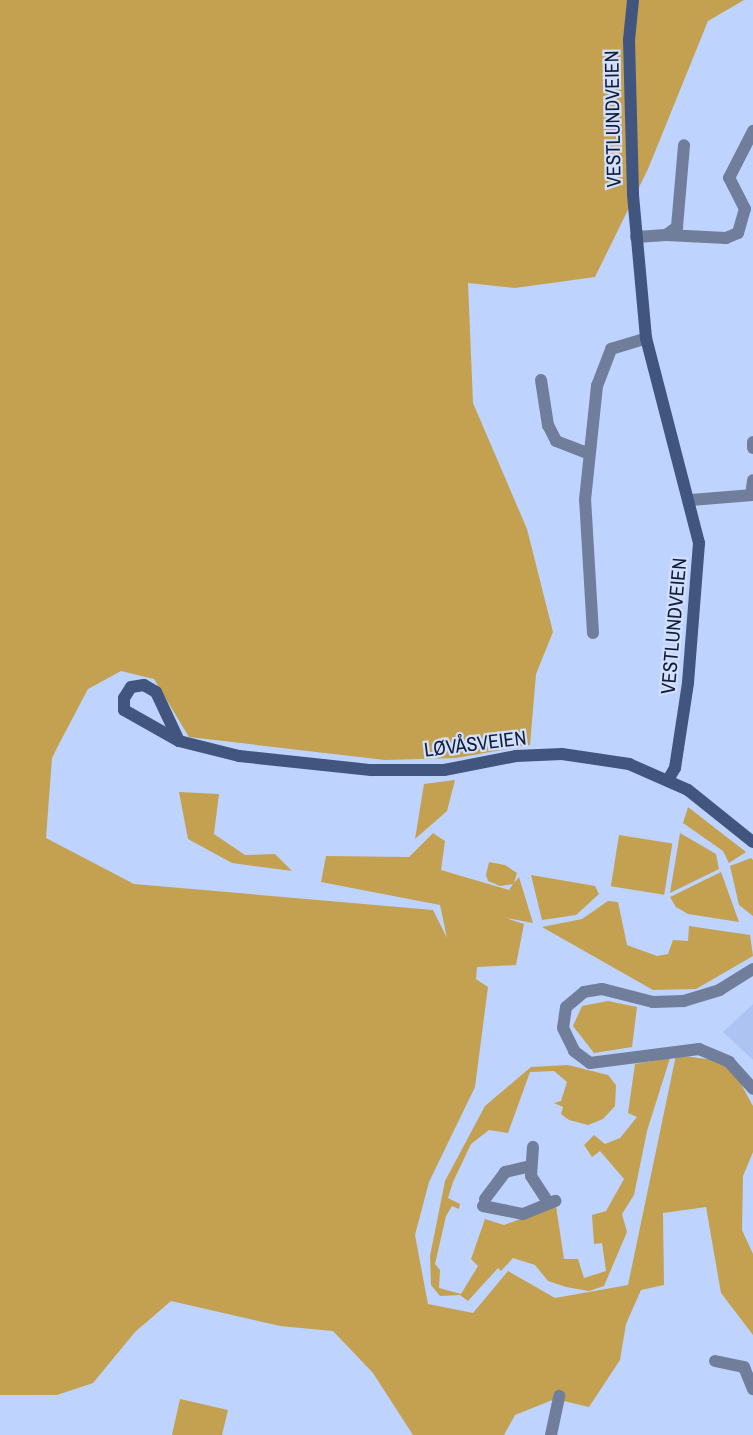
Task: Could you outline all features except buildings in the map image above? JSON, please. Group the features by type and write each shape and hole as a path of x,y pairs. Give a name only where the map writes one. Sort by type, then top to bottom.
{"main road":[{"name":"VESTLUNDVEIEN","path":"633,0 630,40 636,237 646,338 690,500 699,543 699,591 675,768 669,778"},
{"name":"LØVÅSVEIEN","path":"179,741 156,692 144,685 131,687 124,698 124,710 179,741 239,756 371,770 444,770 516,756 591,755 669,778 753,842"}],"street":[{"path":"636,237 666,235 726,238 738,233 745,209 729,178 753,131"},
{"path":"666,235 679,221 684,145"},
{"path":"592,633 585,527 587,453 604,362 622,342 646,338"},
{"path":"541,380 548,425 556,441 587,453"},
{"path":"753,442 753,448"},
{"path":"690,500 752,495 753,480"},
{"path":"753,969 720,990 684,1001 653,1002 602,989 584,992 566,1007 563,1028 574,1051 590,1063 699,1049 729,1062 753,1089"},
{"path":"530,1166 505,1172 484,1202 523,1214 552,1201 533,1183 530,1166 532,1147"},
{"path":"715,1361 744,1367 753,1389"},
{"path":"551,1435 559,1396"}],"shaded area":[{"path":"0,0 744,0 708,21 648,169 595,277 515,288 468,283 473,403 527,529 553,632 536,674 530,745 456,758 385,760 189,737 154,679 121,671 88,689 52,758 46,838 134,884 433,910 447,938 440,905 321,882 326,856 409,857 433,833 445,841 441,870 509,890 513,884 500,886 488,881 486,875 489,862 505,865 517,873 514,883 519,877 533,923 506,918 524,924 516,965 477,967 476,979 488,987 475,1087 429,1182 415,1235 428,1304 473,1313 508,1271 555,1298 628,1285 676,1055 729,1062 753,1106 753,1152 743,1176 742,1230 753,1254 753,1335 721,1293 706,1207 663,1213 664,1285 641,1290 626,1324 620,1360 589,1407 555,1399 515,1415 504,1435 413,1435 373,1373 333,1331 280,1326 171,1301 135,1332 93,1383 57,1395 0,1395"},
{"path":"455,780 447,811 415,839 424,784"},
{"path":"179,792 219,794 214,834 245,855 275,854 292,871 232,863 188,839"},
{"path":"688,807 746,852 729,863 723,851 683,823"},
{"path":"680,833 716,854 719,869 670,893"},
{"path":"619,835 672,843 664,895 611,886"},
{"path":"751,858 753,860 753,916 739,905 730,866"},
{"path":"721,872 739,922 688,914 676,907 670,897"},
{"path":"531,875 595,886 599,894 576,915 542,920"},
{"path":"608,901 618,902 627,945 657,956 668,954 673,940 688,941 689,926 750,935 753,956 696,989 653,990 542,927 582,919"},
{"path":"608,1001 637,1007 632,1047 594,1053 573,1026 582,1006"},
{"path":"753,1004 753,1060 723,1032"},
{"path":"670,1058 647,1131 634,1195 622,1214 627,1232 604,1286 589,1291 566,1287 548,1281 535,1265 513,1258 501,1271 498,1268 468,1301 460,1295 440,1296 431,1285 430,1256 445,1181 485,1106 531,1067 568,1065 608,1075 616,1085 615,1106 603,1119 588,1125 569,1120 561,1114 563,1107 554,1103 561,1101 567,1082 554,1071 530,1072 508,1133 489,1130 471,1144 453,1182 448,1198 460,1204 459,1209 452,1206 446,1216 435,1264 440,1270 439,1288 461,1294 478,1266 471,1259 485,1219 504,1225 556,1206 564,1259 578,1259 584,1278 606,1271 602,1243 594,1244 592,1215 606,1211 624,1179 600,1151 592,1157 584,1145 594,1135 605,1144 620,1138 637,1117 628,1113 635,1064"},
{"path":"180,1399 228,1410 222,1435 172,1435"}]}
